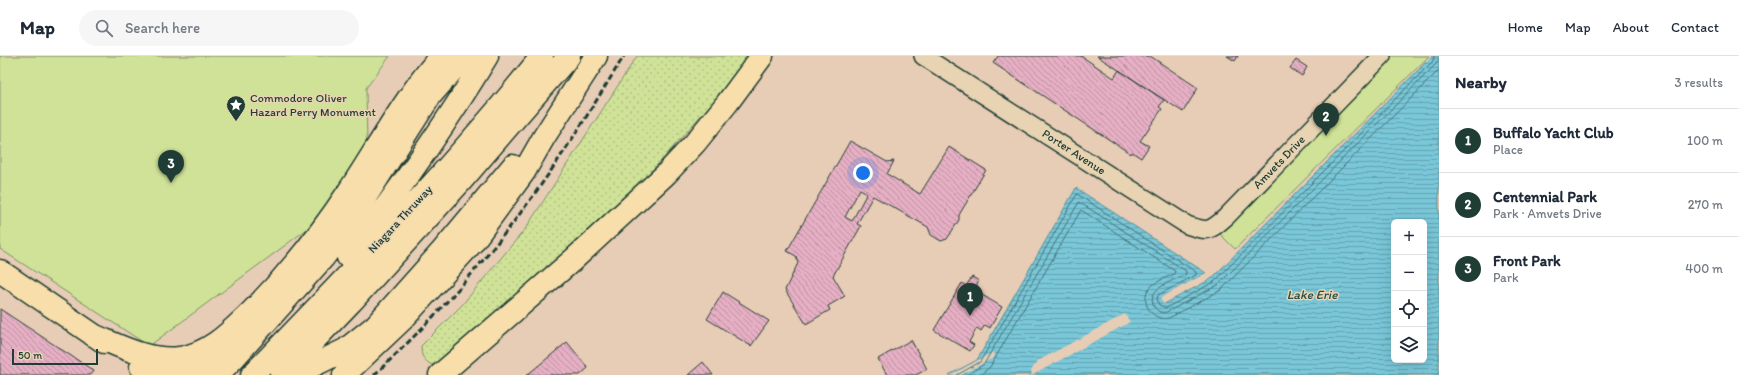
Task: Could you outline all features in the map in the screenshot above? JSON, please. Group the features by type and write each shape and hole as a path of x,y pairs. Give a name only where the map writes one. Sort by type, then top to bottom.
{"highway":[{"path":"93,334 131,351 151,357 168,358 194,354 210,348 222,340 260,303 294,266 320,233 416,86 440,56"},
{"path":"217,375 323,258 345,229 430,96 465,56"},
{"path":"294,332 317,293 369,230 424,156 454,111 487,56"},
{"name":"Niagara Thruway","path":"252,375 449,166 542,56"},
{"name":"Niagara Thruway","path":"282,375 462,180 569,56"},
{"path":"344,375 402,320 472,243 524,172 596,56"},
{"path":"440,375 574,259 666,174 695,143 762,56"},
{"path":"282,375 310,367 346,350 360,339 395,304 511,168 544,138"},
{"path":"0,272 93,334 136,365 158,372 184,373 216,364 236,351 263,325"}],"street":[{"name":"Porter Avenue","path":"923,56 1187,225 1209,230 1214,228 1226,217"},
{"name":"Amvets Drive","path":"1226,217 1382,56"}],"green space":[{"path":"0,56 390,56 366,88 367,145 318,221 149,346 0,249"},
{"path":"637,56 748,56 724,89 647,177 584,237 437,363 432,365 429,363 423,357 421,346 462,305 526,228"},
{"path":"1382,56 1429,56 1235,249 1214,228"}],"water":[{"name":"Lake Erie","path":"1432,56 1439,56 1439,375 949,375 977,360 1076,188 1206,273 1161,298 1164,304 1211,279"}],"pier":[{"path":"1206,273 1208,275 1163,299 1164,302 1211,276 1213,277 1163,304 1160,298"},
{"path":"1125,314 1130,322 1033,375 1030,375 1032,374 1031,371 1034,366 1037,364 1036,362"},
{"path":"993,352 995,357 961,375 951,375"}],"building":[{"path":"998,56 1081,56 1114,78 1119,70 1164,100 1159,107 1162,109 1140,141 1149,146 1141,158 1132,152 1131,154 993,63"},
{"path":"1097,56 1150,56 1198,88 1183,112"},
{"path":"1227,56 1238,56 1235,61"},
{"path":"1296,60 1307,67 1302,76 1290,68"},
{"path":"850,141 887,162 894,161 887,174 920,194 949,147 986,170 959,215 959,220 947,239 941,241 931,235 928,227 873,196 857,224 861,226 833,276 845,296 828,306 830,310 806,324 785,290 798,263 796,256 787,251","holes":["860,189 867,193 852,221 845,217"]},
{"path":"972,277 979,281 974,290 1002,307 990,328 985,325 981,331 977,328 969,342 974,345 970,351 934,330 962,283 966,286"},
{"path":"723,292 769,321 751,346 707,319"},
{"path":"0,309 94,371 91,375 0,375"},
{"path":"911,340 927,369 916,375 887,375 878,359"},
{"path":"567,342 588,368 580,375 527,375"},
{"path":"703,362 713,375 688,375"}],"railway":[{"path":"374,375 419,332 461,286 520,214 561,156 624,56"}],"place":[{"name":"Commodore Oliver Hazard Perry Monument","path":"236,122"},
{"name":"Centennial Park","path":"1326,136"},
{"name":"Front Park","path":"171,183"},
{"name":"Buffalo Yacht Club","path":"970,316"}]}
